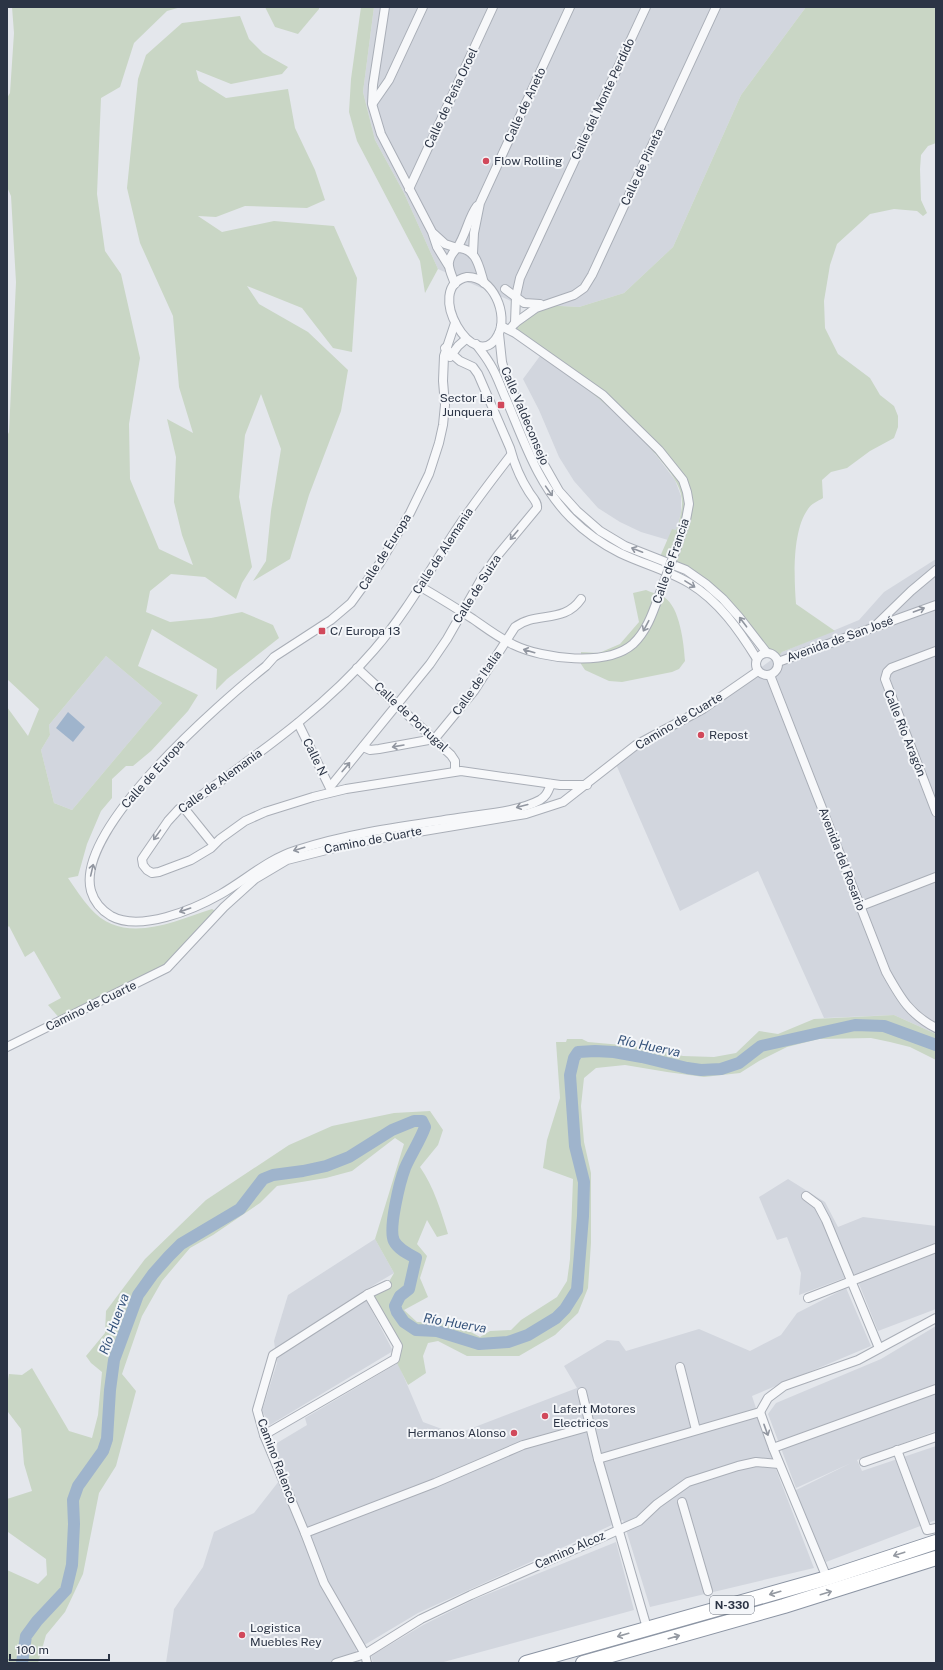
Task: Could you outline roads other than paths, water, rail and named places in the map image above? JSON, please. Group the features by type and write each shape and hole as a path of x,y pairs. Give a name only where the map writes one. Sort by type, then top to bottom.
{"highway":[{"name":"N-330","path":"526,1663 826,1578 936,1542"},
{"name":"N-330","path":"583,1663 784,1606 936,1558"}],"street":[{"path":"385,7 373,85 372,104 381,134 432,232 448,265 455,284"},
{"path":"372,104 389,80 423,7"},
{"name":"Calle de Peña Oroel","path":"410,189 493,7"},
{"name":"Calle de Aneto","path":"448,265 450,257 464,236 472,215 480,203 570,7"},
{"name":"Calle del Monte Perdido","path":"513,326 520,278 646,7"},
{"name":"Calle de Pineta","path":"513,326 536,308 574,295 584,288 592,275 716,7"},
{"path":"373,85 389,80"},
{"name":"Calle de Aneto","path":"473,253 474,233 480,203"},
{"path":"432,232 445,244 457,248 468,249 473,253 484,283"},
{"path":"471,277 484,283 491,290 500,307 500,330 494,341 483,346 466,339 455,323 451,312 450,301 451,291 455,284 463,278 471,277"},
{"name":"Calle del Monte Perdido","path":"505,289 520,278"},
{"path":"491,290 505,289"},
{"name":"Calle de Pineta","path":"505,289 526,304 545,304"},
{"name":"Calle de Europa","path":"455,323 445,348 443,425 438,448 429,474 410,513 372,576 351,603 331,620 272,658 266,666 203,721 136,791 112,822 98,851 90,876 90,885 93,896 101,908 113,917 132,922 151,920 185,910 211,899 231,888 270,861 295,850 333,840 392,828 497,812 523,806 543,798 551,784"},
{"name":"Calle de Francia","path":"421,586 505,641 522,649 542,654 592,659 612,656 626,650 634,643 642,633 651,617 686,520 689,504 687,492 682,480 658,450 603,395 513,326 500,330"},
{"name":"Calle Valdeconsejo","path":"500,330 502,362 506,376 538,454 560,491 577,511 600,531 625,546 686,570 706,584 739,616 767,653"},
{"path":"444,367 458,346 466,339"},
{"name":"Calle Valdeconsejo","path":"476,344 494,371 538,472 547,489 559,504 587,532 604,544 621,553 679,577 702,592 722,610 733,623 756,659"},
{"name":"Calle de Suiza","path":"330,789 362,747 430,664 479,582 494,560 537,508 537,504 522,480 478,374 470,365 460,361 445,348"},
{"path":"444,367 460,361"},
{"name":"Calle de Alemania","path":"511,455 473,504 393,627 357,668 325,701 184,808 179,809 168,821 142,859 143,865 152,873 169,869 191,860 211,848 213,844 245,821 265,812 330,789 455,771 468,771 560,785 587,785"},
{"path":"872,629 896,604 936,570"},
{"name":"Calle de Italia","path":"434,739 474,691 511,631 520,623 532,619 565,613 574,608 581,599"},
{"name":"Avenida de San José","path":"896,604 903,616"},
{"name":"Avenida de San José","path":"778,662 936,605"},
{"name":"Calle Río Aragón","path":"936,651 891,668 885,677 886,685 936,812"},
{"path":"767,653 774,656 778,662 777,668 770,675 763,675 758,671 756,659 761,654 767,653"},
{"name":"Calle de Portugal","path":"357,668 453,757 455,771"},
{"name":"Camino de Cuarte","path":"7,1047 167,968 234,898 255,879 287,860 358,842 526,814 563,802 573,796 636,745 702,709 758,671"},
{"name":"Avenida del Rosario","path":"770,675 886,972 904,1003 926,1023 936,1028"},
{"name":"Calle N","path":"298,722 330,789"},
{"path":"362,747 370,750 379,749 434,739"},
{"path":"560,785 573,796"},
{"path":"569,785 573,796"},
{"path":"184,808 213,844"},
{"path":"861,906 936,877"},
{"path":"806,1196 818,1205 852,1280 879,1348"},
{"path":"808,1298 936,1248"},
{"name":"Camino Ralenco","path":"367,1663 365,1654 324,1583 264,1435 257,1410 273,1355 368,1294 387,1285"},
{"path":"264,1435 394,1359 398,1346 368,1294"},
{"path":"598,1459 760,1412 768,1398 784,1386 858,1360 936,1318"},
{"path":"680,1367 696,1430"},
{"path":"772,1448 936,1389"},
{"path":"582,1392 598,1459 647,1628"},
{"path":"760,1412 772,1448 780,1464 826,1578"},
{"path":"305,1533 435,1483 523,1445 591,1426"},
{"path":"864,1462 936,1437"},
{"path":"897,1450 927,1530 936,1528"},
{"name":"Camino Alcoz","path":"336,1663 365,1654 421,1619 618,1528 638,1521 657,1504 688,1482 738,1466 756,1462 780,1464"},
{"path":"682,1502 708,1591"}],"water":[{"path":"68,712 85,727 73,742 56,728"}],"waterway":[{"name":"Río Huerva","path":"22,1663 26,1636 37,1621 66,1590 72,1565 74,1524 73,1500 78,1486 103,1451 107,1439 110,1390 114,1360 138,1295 153,1274 181,1244 240,1209 263,1179 273,1175 326,1166 349,1157 392,1130 414,1121 422,1121 425,1127 405,1168 400,1183 392,1226 394,1241 396,1244 401,1249 416,1258 409,1289 400,1296 395,1306 397,1312 404,1322 416,1330 437,1331 479,1344 508,1342 528,1335 556,1318 565,1309 577,1290 583,1216 584,1182 575,1146 570,1075 574,1058 578,1052 614,1052 687,1068 701,1070 721,1069 739,1063 761,1046 855,1025 884,1026 936,1045"}],"railway":[{"path":"7,1659 10,1663"}],"place":[{"name":"Flow Rolling","path":"486,161"},
{"name":"Sector La Junquera","path":"501,405"},
{"name":"C/ Europa 13","path":"322,631"},
{"name":"Repost","path":"701,735"},
{"name":"Lafert Motores Electricos","path":"545,1416"},
{"name":"Hermanos Alonso","path":"514,1433"},
{"name":"Logistica Muebles Rey","path":"242,1635"}]}
